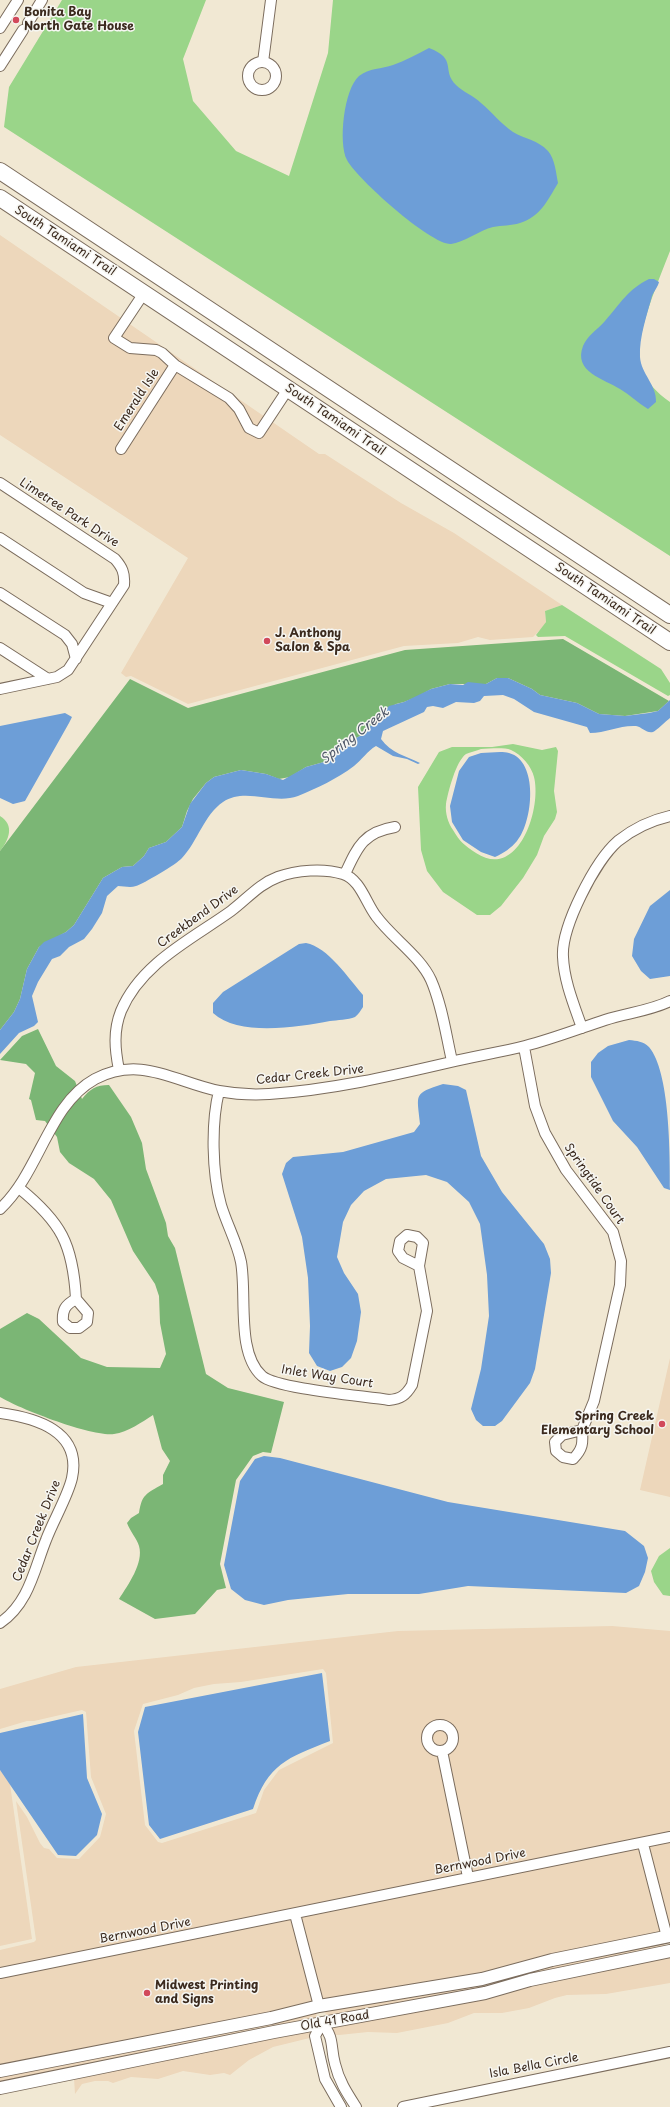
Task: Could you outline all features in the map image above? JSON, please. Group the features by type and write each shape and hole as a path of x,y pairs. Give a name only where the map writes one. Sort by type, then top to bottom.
{"main road":[{"name":"South Tamiami Trail","path":"0,171 670,615"},
{"name":"South Tamiami Trail","path":"0,198 667,640"},
{"path":"439,489 448,485 454,486 565,559 632,590"}],"street":[{"path":"0,28 18,0"},
{"path":"0,66 42,0"},
{"path":"263,62 271,0"},
{"name":"Emerald Isle","path":"144,293 114,338 130,348 156,350 162,353 175,365 229,398 239,409 249,428 259,432 288,389"},
{"name":"Emerald Isle","path":"121,449 175,365"},
{"name":"Limetree Park Drive","path":"0,483 115,559 122,566 124,575 124,585 76,659 62,675 0,690"},
{"path":"0,538 84,593 112,603"},
{"path":"0,593 64,635 72,644 76,659"},
{"path":"0,648 48,679"},
{"path":"582,1028 564,967 563,945 570,918 603,858 615,844 625,836 644,825 670,816"},
{"path":"395,827 384,829 365,839 358,846 345,874 357,885 383,925 417,959 430,979 439,1007 452,1061"},
{"name":"Creekbend Drive","path":"119,1070 114,1042 122,1010 142,981 169,953 232,910 259,887 276,877 285,874 317,870 329,870 345,874"},
{"name":"Cedar Creek Drive","path":"0,1208 19,1188 62,1111 73,1095 90,1083 119,1070 139,1069 153,1071 219,1091 268,1094 351,1084 452,1061 524,1047 638,1010 667,1005"},
{"name":"Springtide Court","path":"524,1047 535,1106 545,1133 566,1170 613,1232 621,1261 620,1285 594,1401 582,1430"},
{"name":"Inlet Way Court","path":"219,1091 214,1115 217,1184 221,1204 242,1263 248,1354 254,1367 263,1377 281,1385 389,1400 399,1399 407,1393 412,1385 426,1321 426,1300 419,1266"},
{"path":"19,1188 48,1213 59,1230 74,1270 76,1299"},
{"name":"Cedar Creek Drive","path":"0,1413 41,1422 58,1432 70,1450 73,1469 69,1488 52,1524 25,1597 13,1612 0,1623"},
{"path":"442,1751 468,1877"},
{"name":"Bernwood Drive","path":"0,1972 295,1914 468,1877 670,1838"},
{"path":"643,1844 669,1936 670,1950"},
{"path":"295,1914 322,2022 330,2033 334,2063 339,2078 356,2107"},
{"name":"Old 41 Road","path":"0,2071 271,2018 319,2006 482,1979 552,1960 669,1936"},
{"name":"Old 41 Road","path":"0,2088 322,2022 485,1993 530,1980 670,1950"},
{"path":"322,2022 315,2036 325,2079 341,2107"},
{"name":"Isla Bella Circle","path":"403,2107 670,2052"}],"shaded area":[{"path":"0,235 319,454 325,454 401,503 454,533 562,605 545,611 546,622 533,637 490,640 478,637 458,643 404,646 188,704 131,676 126,677 121,673 188,558 0,435"},
{"name":"Spring Creek Elementary School","path":"670,1358 670,1497 640,1490"},
{"path":"612,1626 670,1631 670,1931 481,1974 0,2066 0,1950 34,1942 36,1940 16,1801 27,1817 40,1843 44,1848 49,1849 57,1858 79,1859 100,1837 106,1814 91,1777 86,1712 82,1710 34,1721 27,1721 0,1729 0,1689 76,1667 398,1631","holes":["323,1669 326,1673 333,1743 279,1770 264,1790 256,1813 162,1843 158,1842 145,1825 134,1731 143,1704 178,1695 194,1688 214,1684 241,1682"]},
{"path":"0,1770 10,1784 32,1939 0,1946"},
{"path":"664,1942 664,1947 484,1988 326,2017 325,2010"},
{"path":"670,1956 670,1983 606,1994 567,1995 529,2008 502,2013 474,2013 448,2023 397,2033 368,2032 339,2035 326,2034 273,2047 249,2060 230,2075 224,2073 210,2075 183,2071 158,2079 131,2077 113,2083 108,2081 95,2081 82,2084 75,2094 74,2078"},
{"path":"316,2012 317,2019 0,2082 0,2076"}],"green space":[{"path":"62,0 206,0 183,59 193,101 236,151 289,176 328,53 333,0 670,0 670,251 654,292 644,324 640,340 639,354 642,371 648,381 656,391 670,402 670,556 4,127 9,87"},
{"path":"562,605 661,669 670,683 670,695 668,696 565,636 538,637 536,635 546,622 545,611"},
{"path":"563,639 669,701 658,711 625,716 599,714 577,703 540,695 532,689 508,678 497,678 486,684 450,684 431,689 419,696 396,704 383,712 362,735 334,749 324,762 306,767 290,777 279,779 266,774 241,770 214,777 206,783 193,799 182,827 166,842 149,848 144,856 133,866 122,867 103,878 74,925 66,932 39,947 27,969 20,999 14,1012 0,1030 0,851 130,679 188,708 405,650"},
{"path":"513,744 542,750 556,747 558,751 554,791 557,812 555,819 544,836 537,855 523,878 501,906 490,915 477,915 443,892 427,871 421,850 418,787 439,752 452,747 492,747","holes":["481,749 508,749 519,754 526,761 533,773 536,791 530,822 524,838 515,850 504,857 491,859 476,853 460,840 447,818 446,811 446,804 453,777 459,763 466,754"]},
{"path":"0,816 8,824 9,833 6,842 0,851"},
{"path":"38,1029 56,1066 75,1081 82,1099 94,1088 109,1085 131,1117 142,1143 146,1169 166,1223 168,1236 175,1248 206,1374 228,1388 284,1402 271,1453 263,1452 253,1456 236,1480 220,1564 226,1588 217,1590 195,1614 155,1619 119,1599 134,1574 140,1553 137,1541 127,1523 131,1518 139,1513 143,1498 152,1490 163,1484 163,1475 170,1461 162,1449 153,1415 135,1426 119,1433 104,1434 74,1427 39,1415 0,1397 0,1329 27,1313 39,1319 81,1358 107,1367 160,1368 166,1354 160,1323 159,1296 155,1284 133,1251 111,1200 94,1179 69,1163 60,1152 57,1137 45,1121 36,1120 31,1100 29,1099 35,1073 26,1064 0,1060 22,1036"},
{"path":"670,1548 670,1596 663,1595 654,1582 651,1571 659,1556"}],"water":[{"path":"429,48 443,56 448,65 452,80 456,85 489,110 513,132 540,144 550,154 555,166 558,183 543,207 533,217 517,224 496,226 456,243 451,244 441,241 428,234 395,210 365,181 347,160 343,142 344,116 350,92 359,76 367,71 398,63"},
{"path":"649,279 654,279 659,282 652,296 640,349 643,369 656,396 656,402 648,409 620,389 592,374 582,362 581,355 583,346 590,336 635,287"},
{"path":"497,678 508,678 532,689 540,695 577,703 599,714 625,716 649,713 658,711 670,700 670,718 653,732 649,732 636,726 630,726 590,733 587,727 534,712 514,699 503,695 484,696 480,701 474,703 456,702 443,708 433,706 427,707 424,712 383,731 381,739 389,748 420,763 418,764 407,759 393,756 376,746 354,766 341,775 298,796 279,799 241,796 223,802 216,807 188,851 179,861 160,874 136,886 118,886 107,896 102,913 84,939 69,947 60,956 52,959 38,982 32,996 38,1022 34,1026 19,1033 0,1054 0,1030 14,1012 20,999 27,969 39,947 44,942 66,932 74,925 103,878 122,867 133,866 144,856 149,848 166,842 182,827 190,804 206,783 214,777 241,770 266,774 283,780 306,767 324,762 334,749 362,735 389,706 404,702 431,689 450,684 463,685 468,682 486,684"},
{"path":"65,713 72,717 25,801 13,804 0,798 0,726"},
{"path":"481,753 509,753 519,758 525,767 529,779 529,807 527,820 522,832 512,846 495,857 481,852 463,840 452,822 450,806 459,771 469,757"},
{"path":"670,890 670,976 650,979 641,971 632,956 634,939 650,906"},
{"path":"306,943 322,951 338,964 363,995 363,1007 355,1017 302,1026 253,1028 224,1020 213,1013 213,1003 223,992 299,944"},
{"path":"629,1040 642,1042 649,1047 656,1059 661,1075 665,1093 669,1135 670,1190 664,1188 637,1147 613,1121 591,1077 591,1062 598,1053 608,1046"},
{"path":"443,1084 458,1086 466,1090 481,1156 502,1192 544,1244 550,1259 551,1273 535,1369 530,1383 502,1421 495,1426 483,1426 476,1420 471,1409 481,1369 489,1316 487,1275 480,1224 469,1202 447,1182 426,1175 386,1179 364,1191 351,1205 343,1222 337,1257 344,1273 358,1294 361,1312 357,1341 351,1358 342,1367 330,1371 317,1366 309,1353 310,1326 308,1278 302,1237 282,1174 286,1163 293,1157 343,1152 414,1132 420,1124 418,1106 419,1096 426,1090"},
{"path":"264,1456 280,1458 448,1502 625,1531 644,1546 648,1558 645,1572 639,1586 626,1593 468,1586 419,1594 348,1594 288,1600 264,1605 245,1600 231,1589 224,1565 240,1481 255,1459"},
{"path":"322,1673 330,1741 302,1752 281,1764 265,1782 253,1809 160,1839 149,1825 138,1732 145,1707"},
{"path":"83,1714 87,1778 102,1814 97,1835 76,1856 58,1855 0,1770 0,1733"}],"place":[{"name":"Bonita Bay North Gate House","path":"16,20"},
{"name":"J. Anthony Salon & Spa","path":"267,641"},
{"name":"Spring Creek Elementary School","path":"662,1424"},
{"name":"Midwest Printing and Signs","path":"147,1993"}],"water label":[{"name":"Spring Creek","path":"355,736"}]}
